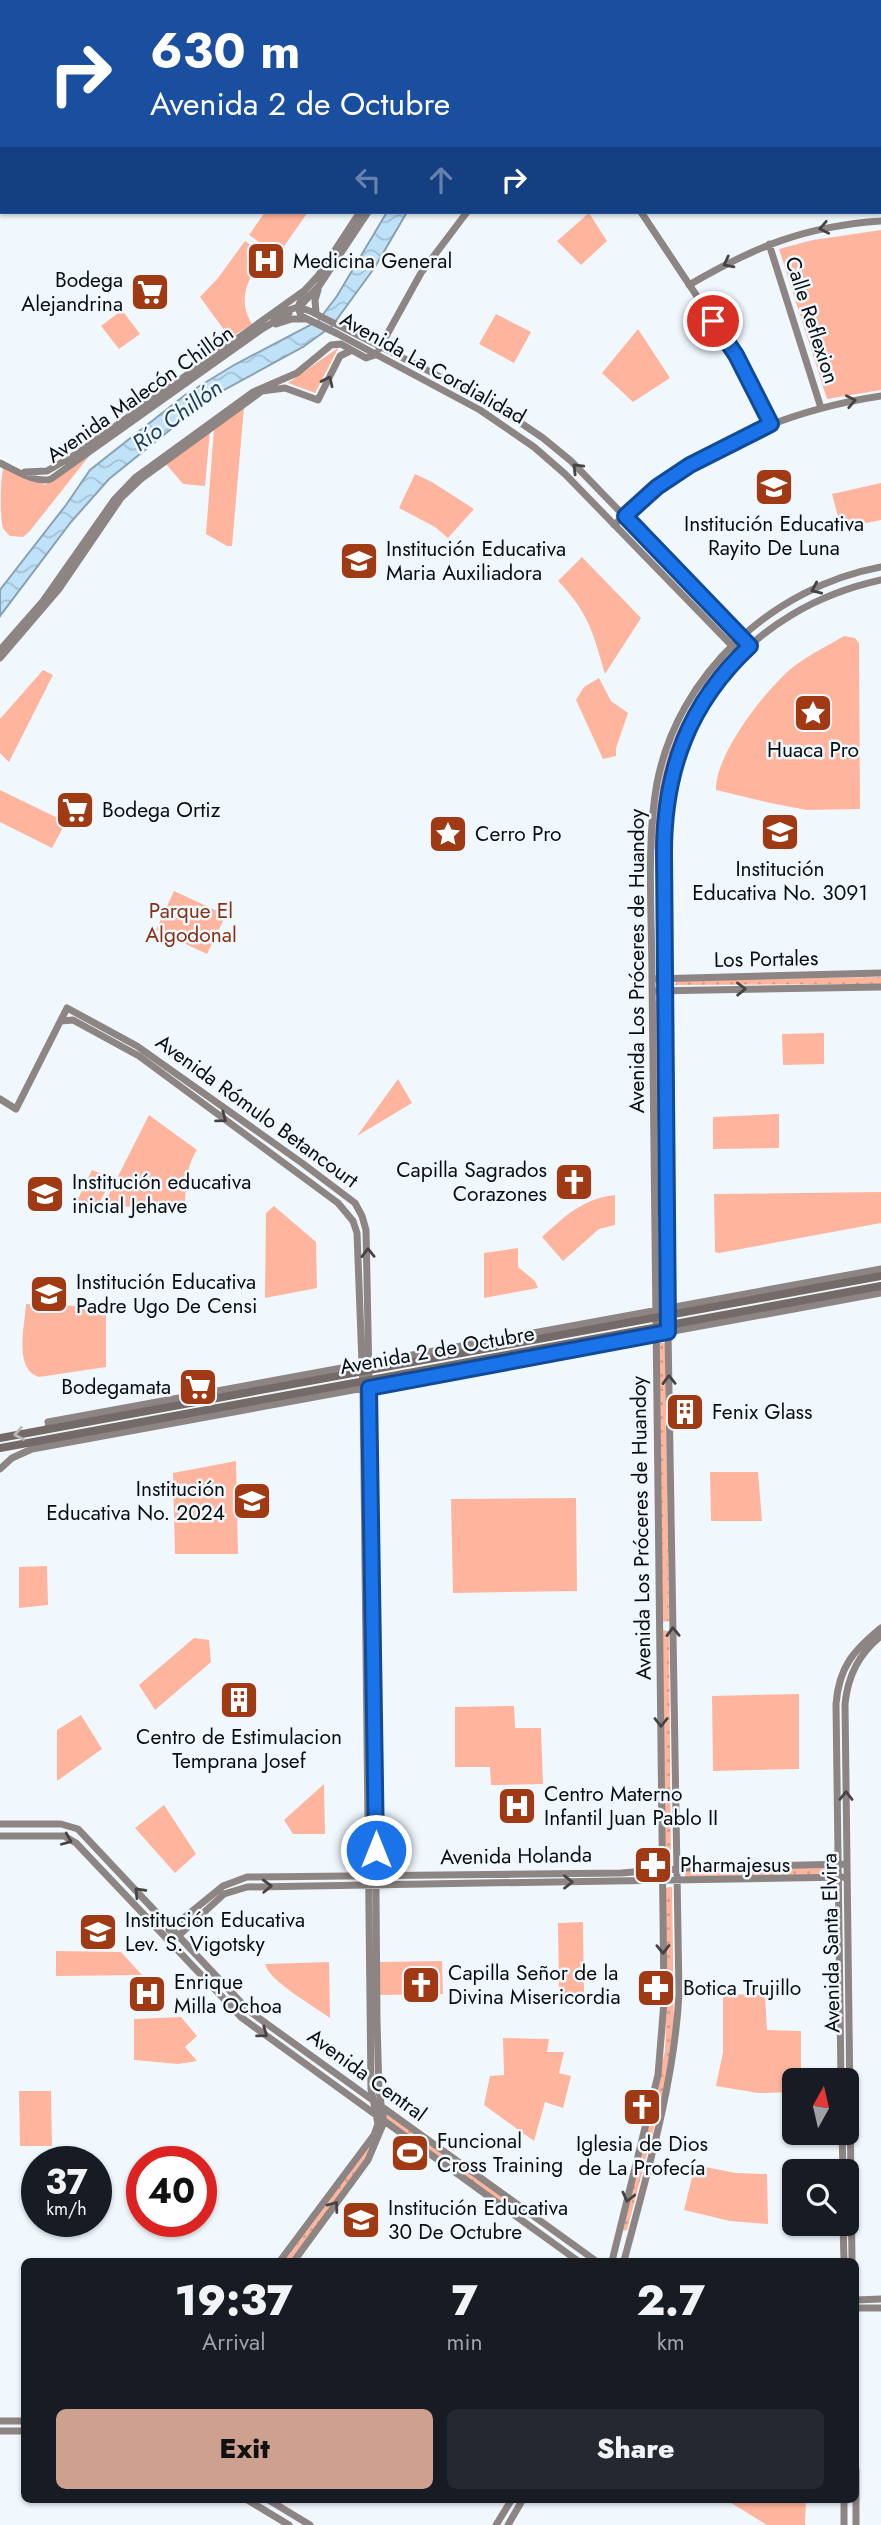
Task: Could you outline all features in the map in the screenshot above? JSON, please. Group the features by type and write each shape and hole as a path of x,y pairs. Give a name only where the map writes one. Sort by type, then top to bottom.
{"main road":[{"name":"Avenida 2 de Octubre","path":"0,1438 49,1425 668,1312 881,1276"},
{"name":"Avenida 2 de Octubre","path":"0,1448 656,1332 881,1286"}],"street":[{"name":"Avenida Malecón Chillón","path":"20,472 47,471 60,464 271,316 305,290 318,276 359,214"},
{"name":"Avenida Malecón Chillón","path":"20,472 45,481 51,479 262,329 298,307 319,286 367,214"},
{"path":"0,650 43,601 128,484 253,392 297,373 331,345 341,344 366,358 375,355 421,273 465,214"},
{"path":"643,214 736,355 771,424"},
{"path":"689,285 769,244 802,232 881,221"},
{"name":"Calle Reflexion","path":"769,244 821,408"},
{"name":"Avenida La Cordialidad","path":"319,286 315,300 316,313 375,355 505,426 565,474 741,655"},
{"path":"305,290 298,312 308,320"},
{"path":"271,316 298,307 316,313"},
{"path":"262,329 292,319 308,320"},
{"name":"Avenida La Cordialidad","path":"308,320 380,347 490,402 515,418 570,461 750,646"},
{"path":"0,658 59,589 121,498 141,479 262,391 285,388 318,400 340,356 351,351"},
{"path":"614,525 657,487 690,465 771,424 821,408 881,396"},
{"path":"0,463 20,472"},
{"name":"Avenida Los Próceres de Huandoy","path":"613,2258 658,2075 664,2002 652,817 663,758 690,699 732,646 764,617 816,588 881,567"},
{"name":"Avenida Los Próceres de Huandoy","path":"625,2258 662,2115 678,2024 668,1329 664,853 666,804 680,747 701,706 741,655 769,630 818,601 881,580"},
{"path":"652,852 664,853"},
{"name":"Los Portales","path":"652,979 881,973"},
{"name":"Los Portales","path":"653,991 881,987"},
{"name":"Avenida Rómulo Betancourt","path":"366,1368 358,1233 345,1210 139,1056 73,1020 61,1021 67,1008 137,1046 355,1203 362,1216 368,1242 366,1385 371,1875 381,2107 384,2122"},
{"path":"0,1099 16,1109 61,1021"},
{"name":"Avenida 2 de Octubre","path":"668,1312 881,1269"},
{"name":"Avenida 2 de Octubre","path":"668,1329 881,1293"},
{"name":"Avenida 2 de Octubre","path":"49,1425 58,1420 366,1368"},
{"name":"Avenida 2 de Octubre","path":"0,1469 21,1453 50,1446 366,1385"},
{"name":"Avenida Santa Elvira","path":"841,2068 837,1691 852,1653 881,1628"},
{"name":"Avenida Santa Elvira","path":"852,2258 846,1692 859,1658 881,1636"},
{"name":"Avenida Central","path":"0,1824 61,1824 78,1829 249,2011 592,2258"},
{"name":"Avenida Central","path":"0,1836 64,1836 76,1843 242,2018 574,2258"},
{"name":"Avenida Holanda","path":"164,1936 223,1886 239,1879 663,1871 847,1864"},
{"name":"Avenida Holanda","path":"171,1944 219,1898 238,1888 847,1877"},
{"name":"Avenida Rómulo Betancourt","path":"372,1884 372,2101 377,2117"},
{"path":"840,2009 850,2009"},
{"path":"282,2258 374,2135 378,2124 377,2117"},
{"path":"296,2258 366,2163 384,2122"},
{"path":"843,2236 844,2258"},
{"path":"859,2300 881,2299"},
{"path":"859,2308 881,2308"},
{"path":"0,2421 21,2421"},
{"path":"0,2431 21,2431"},
{"path":"253,2503 289,2525"},
{"path":"274,2503 310,2525"},
{"path":"496,2525 510,2503"},
{"path":"508,2525 521,2503"},
{"path":"844,2503 844,2525"},
{"path":"856,2503 856,2525"}],"green space":[{"path":"264,214 307,214 278,255 249,235"},
{"path":"590,214 607,241 581,265 557,241"},
{"path":"881,230 881,390 827,399 779,249 813,240"},
{"path":"245,241 265,255 246,288 245,305 252,324 230,338 200,297 218,278"},
{"path":"122,310 140,334 119,349 101,326"},
{"path":"496,314 531,332 514,363 479,344"},
{"path":"638,329 670,378 633,402 602,373"},
{"path":"339,347 315,393 288,383"},
{"path":"244,407 232,546 227,546 206,534 214,429"},
{"path":"210,431 205,486 183,484 166,464"},
{"path":"90,455 29,532 23,537 10,536 3,528 1,516 4,467 45,485"},
{"path":"415,474 474,509 448,538 435,527 399,508"},
{"path":"881,483 881,520 841,528 832,494"},
{"path":"582,557 641,618 605,674 589,624 577,603 558,581"},
{"path":"844,636 855,638 859,643 860,809 807,810 716,790 718,775 733,741 769,690 793,667"},
{"path":"725,655 729,659 698,703 677,748 664,796 658,849 652,849 658,793 671,746 693,701"},
{"path":"43,670 53,675 9,762 0,753 0,719"},
{"path":"599,678 611,701 628,713 616,748 616,756 603,759 576,700 584,687"},
{"path":"0,790 66,822 52,848 0,822"},
{"name":"Parque El Algodonal","path":"174,891 226,915 207,954 156,930"},
{"path":"881,977 881,984 675,985 677,980"},
{"path":"655,1001 660,1001 661,1189 657,1187"},
{"path":"824,1033 824,1064 783,1065 782,1034"},
{"path":"398,1079 412,1103 357,1136"},
{"path":"779,1114 779,1148 713,1149 713,1117"},
{"path":"149,1115 197,1150 188,1171 185,1208 103,1206"},
{"path":"92,1170 112,1178 98,1206 75,1205"},
{"path":"881,1192 881,1223 715,1252 714,1194"},
{"path":"615,1195 615,1225 599,1229 563,1261 542,1237 583,1205"},
{"path":"274,1206 316,1242 317,1288 265,1298 266,1213"},
{"path":"518,1248 518,1267 535,1281 538,1288 484,1298 484,1253"},
{"path":"26,1304 106,1307 106,1367 39,1377 31,1372 23,1356 22,1345"},
{"path":"657,1343 665,1343 669,1621 662,1622"},
{"path":"236,1461 238,1554 175,1554 173,1473"},
{"path":"710,1472 758,1472 762,1521 711,1521"},
{"path":"576,1498 577,1591 453,1593 451,1499"},
{"path":"47,1566 48,1605 19,1608 19,1567"},
{"path":"661,1630 669,1631 671,1862 665,1862"},
{"path":"194,1638 209,1640 211,1662 155,1710 139,1685"},
{"path":"799,1694 799,1769 713,1771 712,1696"},
{"path":"514,1706 515,1728 541,1728 543,1784 491,1785 490,1767 455,1767 455,1707"},
{"path":"81,1715 102,1749 57,1781 57,1730"},
{"path":"324,1784 325,1834 293,1834 284,1820"},
{"path":"164,1805 196,1854 175,1873 135,1828"},
{"path":"830,1868 830,1875 685,1877 685,1869"},
{"path":"672,1887 674,2023 665,2086 627,2230 623,2231 665,2051 665,1888"},
{"path":"583,1922 584,1993 559,1993 558,1923"},
{"path":"56,1951 121,1952 142,1975 56,1976"},
{"path":"442,1961 443,1994 380,1995 380,1962"},
{"path":"329,1962 330,2018 274,1978 265,1964"},
{"path":"723,1994 765,1995 767,2030 801,2031 801,2068 782,2068 782,2092 758,2093 716,2086 723,2052"},
{"path":"181,2017 197,2036 185,2047 197,2061 178,2064 134,2060 134,2019"},
{"path":"503,2038 549,2039 547,2052 564,2052 559,2073 571,2076 563,2108 545,2102 534,2141 484,2105 490,2076 504,2075"},
{"path":"19,2091 51,2091 52,2146 20,2146"},
{"path":"388,2114 517,2208 517,2213 385,2119"},
{"path":"373,2141 365,2160 293,2258 287,2258"},
{"path":"695,2165 736,2173 767,2174 768,2224 730,2221 684,2210"},
{"path":"731,2503 806,2503 805,2525 767,2525"}],"water":[{"name":"Río Chillón","path":"386,214 406,214 375,267 332,326 303,347 211,397 109,479 71,522 0,616 0,590 90,470 185,395 234,365 318,321 337,296"}],"place":[{"name":"Medicina General","path":"266,261"},
{"name":"Bodega Alejandrina","path":"150,292"},
{"name":"Institución Educativa Rayito De Luna","path":"774,487"},
{"name":"Institución Educativa Maria Auxiliadora","path":"359,561"},
{"name":"Huaca Pro","path":"813,713"},
{"name":"Bodega Ortiz","path":"75,810"},
{"name":"Institución Educativa No. 3091","path":"780,832"},
{"name":"Cerro Pro","path":"448,834"},
{"name":"Capilla Sagrados Corazones","path":"574,1182"},
{"name":"Institución educativa inicial Jehave","path":"45,1194"},
{"name":"Institución Educativa Padre Ugo De Censi","path":"49,1294"},
{"name":"Bodegamata","path":"198,1387"},
{"name":"Fenix Glass","path":"685,1412"},
{"name":"Institución Educativa No. 2024","path":"252,1501"},
{"name":"Centro de Estimulacion Temprana Josef","path":"239,1700"},
{"name":"Centro Materno Infantil Juan Pablo II","path":"517,1806"},
{"name":"Pharmajesus","path":"653,1865"},
{"name":"Institución Educativa Lev. S. Vigotsky","path":"98,1932"},
{"name":"Capilla Señor de la Divina Misericordia","path":"421,1985"},
{"name":"Botica Trujillo","path":"656,1988"},
{"name":"Enrique Milla Ochoa","path":"147,1994"},
{"name":"Iglesia de Dios de La Profecía","path":"642,2107"},
{"name":"Funcional Cross Training","path":"410,2153"},
{"name":"Institución Educativa 30 De Octubre","path":"361,2220"}],"route":[{"path":"376,1850 369,1388 668,1332 664,853 666,804 674,764 688,728 733,662 750,646 625,516 657,487 690,465 713,451 771,424 736,355 713,321"}]}
